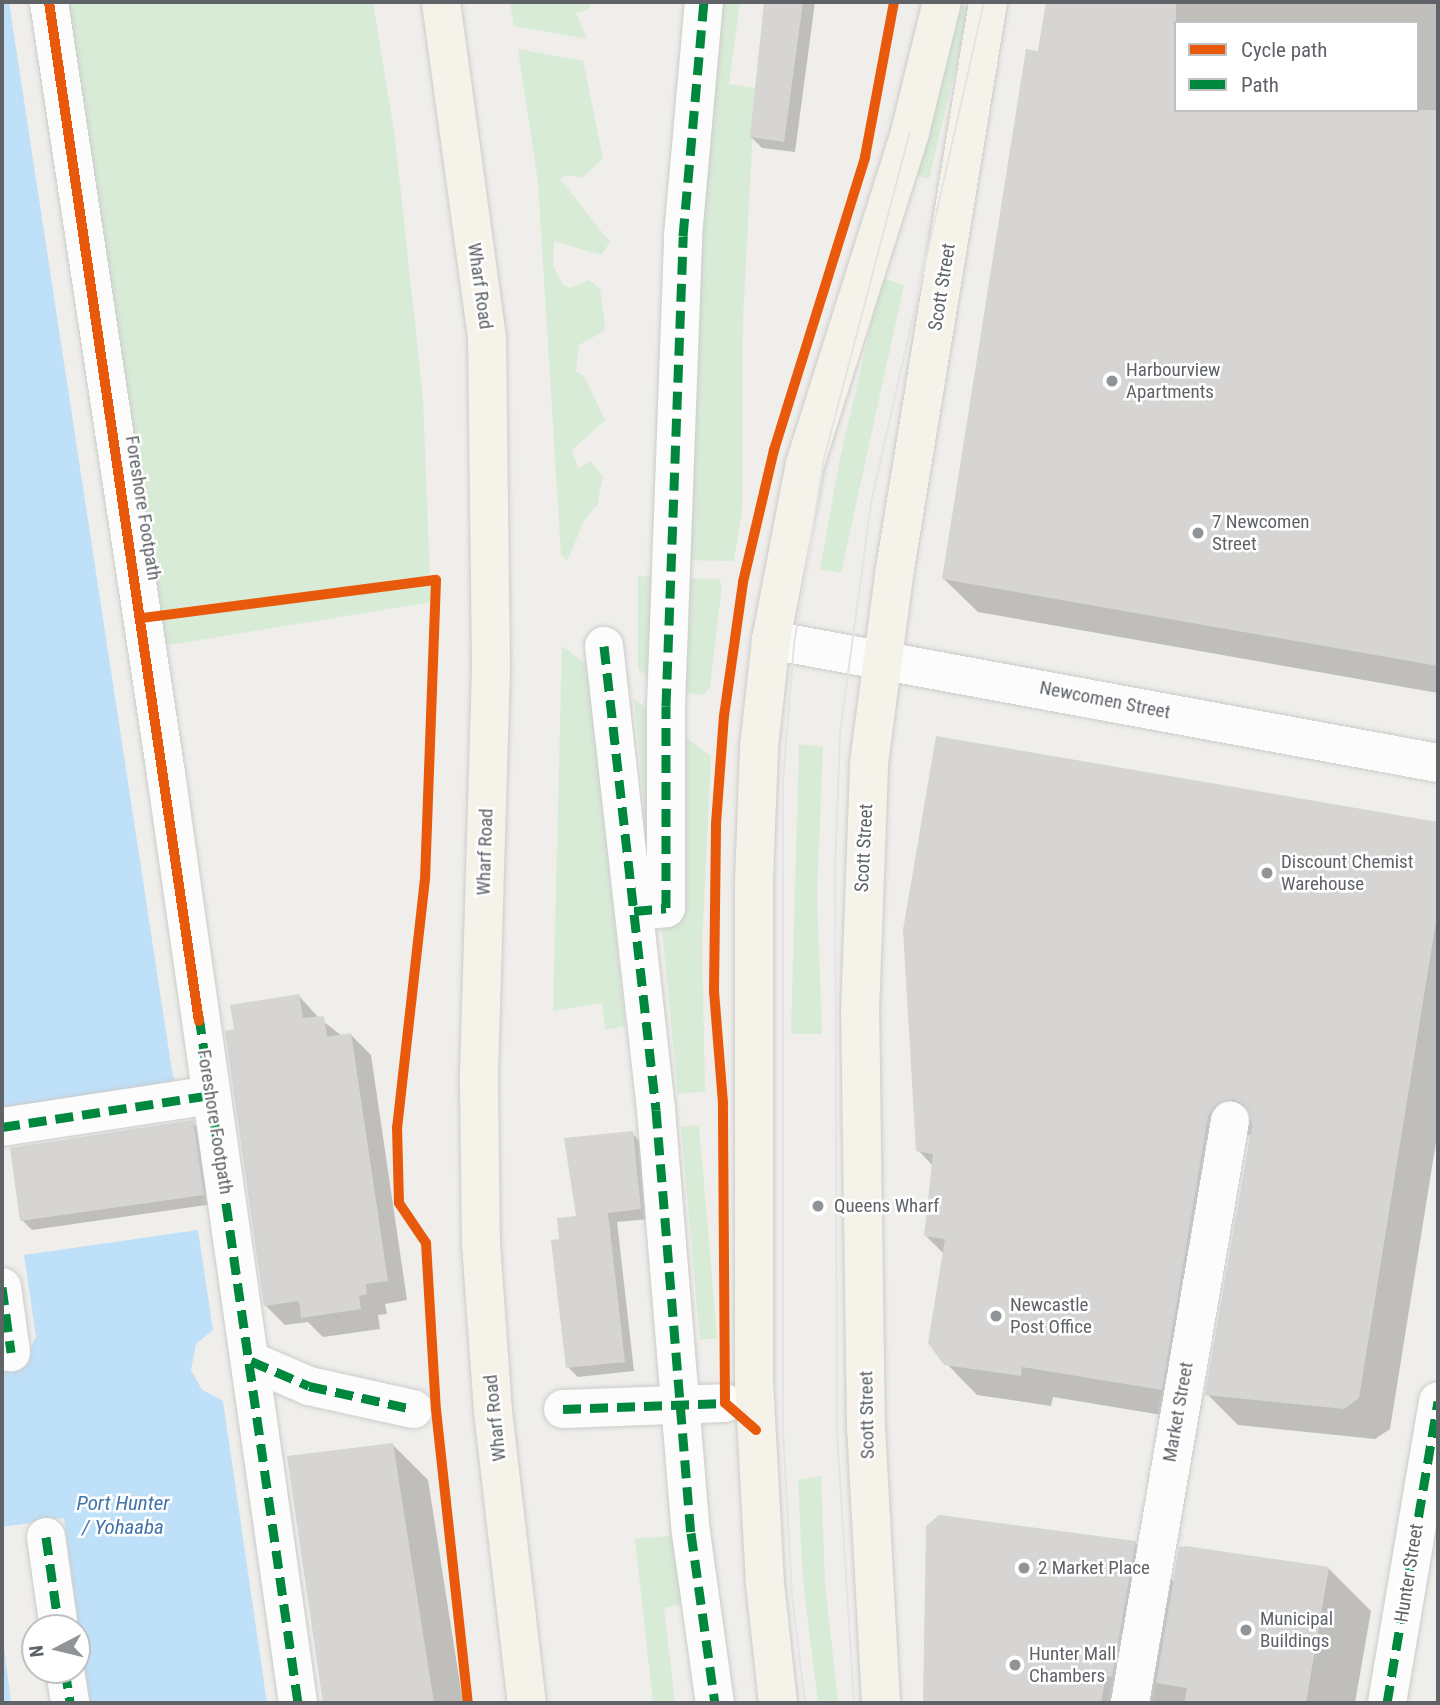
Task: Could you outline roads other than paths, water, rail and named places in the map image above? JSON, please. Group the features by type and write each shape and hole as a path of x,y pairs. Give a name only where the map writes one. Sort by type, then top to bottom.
{"main road":[{"name":"Wharf Road","path":"441,2 487,338 491,669 480,1083 481,1244 493,1411 527,1703"},
{"path":"778,1703 765,1584 754,1381 756,795 771,640 788,540 817,419 910,132 942,2"},
{"name":"Scott Street","path":"881,1703 866,1430 860,924 870,750 881,659 988,2"}],"street":[{"name":"Foreshore Footpath","path":"49,2 251,1361 298,1703"},
{"path":"634,911 666,908 668,612 682,249 704,2"},
{"name":"Newcomen Street","path":"771,640 1438,763"},
{"path":"604,646 656,1110 679,1405 715,1703"},
{"path":"2,1127 211,1095"},
{"name":"Market Street","path":"1130,1703 1172,1441 1230,1121"},
{"path":"2,1287 11,1352"},
{"path":"251,1361 309,1386 414,1409"},
{"name":"Hunter Street","path":"1387,1703 1438,1401"},
{"path":"563,1409 725,1403"},
{"path":"46,1537 57,1614"},
{"path":"67,1684 70,1703"}],"water":[{"name":"Port Hunter / Yohaaba","path":"2,2 9,2 172,1071 201,1192 275,1703 2,1703"}],"tram line":[{"path":"854,1703 837,1430 835,871 840,733 871,503 984,2"},
{"path":"805,1703 792,1596 783,1430 783,781 794,644 824,459 910,132"}],"place":[{"name":"Harbourview Apartments","path":"1112,381"},
{"name":"7 Newcomen Street","path":"1198,533"},
{"name":"Discount Chemist Warehouse","path":"1267,873"},
{"name":"Queens Wharf","path":"818,1206"},
{"name":"Newcastle Post Office","path":"996,1316"},
{"name":"2 Market Place","path":"1024,1568"},
{"name":"Municipal Buildings","path":"1246,1630"},
{"name":"Hunter Mall Chambers","path":"1015,1665"}]}
